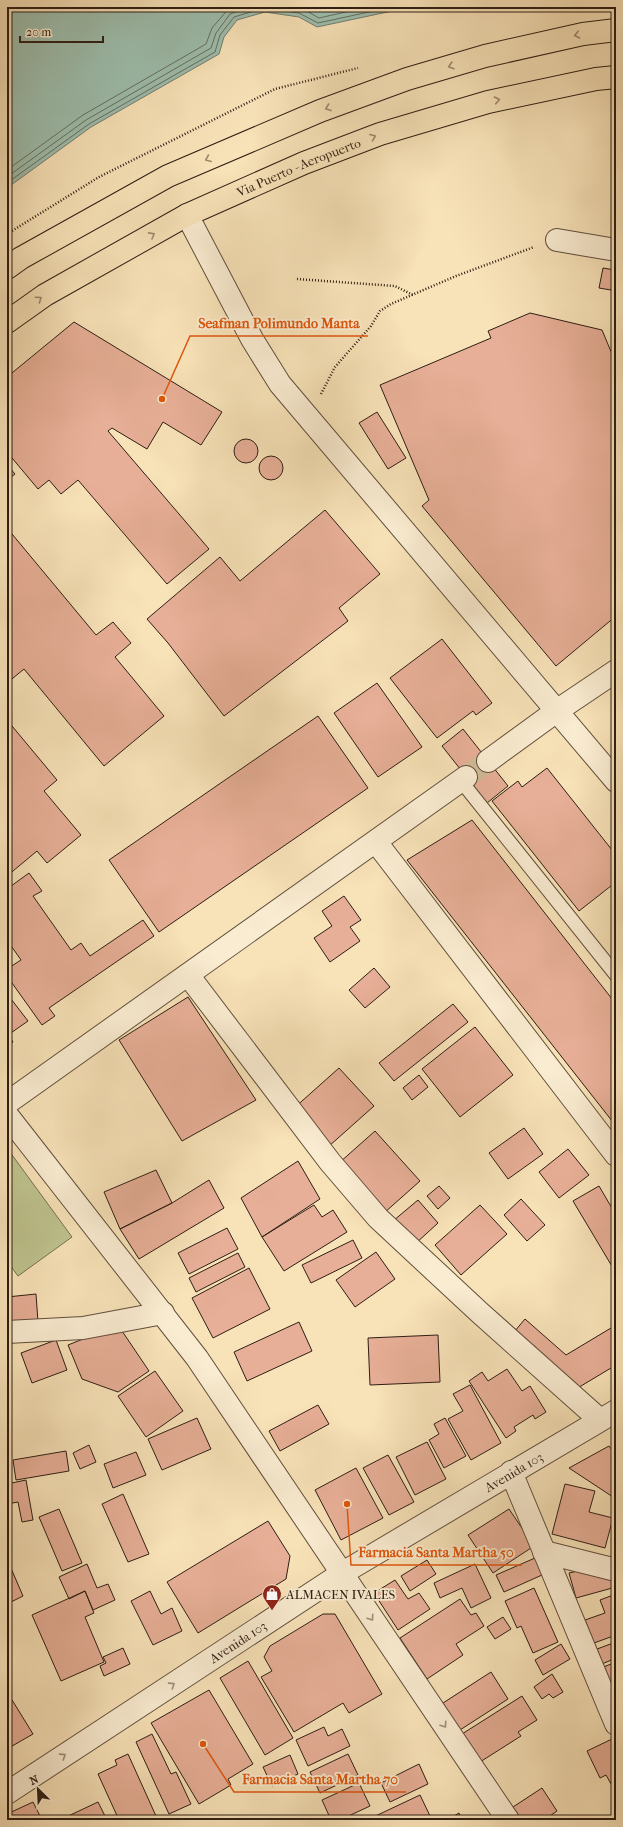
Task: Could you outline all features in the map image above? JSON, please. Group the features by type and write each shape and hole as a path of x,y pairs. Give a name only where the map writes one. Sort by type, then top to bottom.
{"main road":[{"path":"7,268 21,258 168,176 320,111 406,79 485,56 583,34 616,30"},
{"name":"Via Puerto - Aeropuerto","path":"7,322 45,295 187,215 304,163 380,134 488,102 596,79 616,77"}],"street":[{"path":"187,215 252,340 280,384 558,710 616,781"},
{"path":"557,240 616,250"},
{"path":"488,761 558,710 616,671"},
{"path":"7,1103 464,779"},
{"path":"376,842 616,1155"},
{"path":"188,975 330,1162 378,1218 479,1312 608,1416"},
{"path":"7,1115 197,1358 508,1820"},
{"path":"7,1332 83,1328 162,1313"},
{"name":"Avenida 103","path":"7,1793 341,1574 608,1416"},
{"path":"512,1472 616,1724"},
{"path":"544,1552 616,1570"}],"lane":[{"path":"464,779 616,975"}],"path":[{"path":"311,420 323,387 335,367 371,326 380,311 391,304 505,257 557,240"},
{"path":"297,279 396,286 413,295"}],"green space":[{"path":"7,1148 72,1237 18,1276 7,1261"}],"water":[{"path":"7,7 411,7 317,27 299,17 265,12 237,20 224,37 219,54 91,127 7,188"}],"building":[{"path":"603,268 615,270 611,290 599,288"},
{"path":"530,313 602,330 612,354 616,353 616,616 556,666 422,506 429,500 380,385 491,338 488,331"},
{"path":"74,322 222,412 201,445 163,422 147,449 112,428 108,431 209,549 167,584 78,480 61,494 49,480 38,489 7,452 7,377"},
{"path":"377,412 406,458 388,469 359,423"},
{"path":"246,439 251,440 257,446 257,456 251,462 246,463 241,462 235,456 234,451 235,446 241,440"},
{"path":"271,456 276,457 282,463 282,473 276,479 271,480 266,479 260,473 259,468 260,463 266,457"},
{"path":"7,465 15,474 7,480"},
{"path":"325,510 380,574 339,608 348,621 224,716 168,643 147,619 220,557 240,581"},
{"path":"7,528 96,635 113,622 131,643 115,657 164,716 104,766 24,669 7,683"},
{"path":"442,639 492,703 476,715 473,711 437,738 390,678"},
{"path":"377,683 422,747 378,777 334,713"},
{"path":"318,716 368,788 159,932 109,860"},
{"path":"7,720 57,780 44,791 81,835 47,863 37,851 7,876"},
{"path":"463,729 508,786 487,803 442,746"},
{"path":"547,768 616,855 616,882 579,911 492,801 518,781 522,787"},
{"path":"472,820 616,1004 616,1126 407,860"},
{"path":"29,873 42,891 33,896 71,950 81,943 90,956 143,920 154,936 49,1008 55,1016 42,1025 7,976 7,969 21,960 7,940 7,889"},
{"path":"344,896 361,920 350,927 360,941 330,962 314,938 332,926 322,911"},
{"path":"374,968 390,987 365,1008 349,990"},
{"path":"8,995 28,1021 8,1035 13,1042 7,1046 7,996"},
{"path":"188,997 256,1100 182,1141 119,1040"},
{"path":"453,1004 468,1022 394,1081 379,1063"},
{"path":"475,1027 513,1075 460,1117 422,1069"},
{"path":"339,1068 374,1106 328,1147 293,1109"},
{"path":"419,1075 428,1087 412,1100 403,1088"},
{"path":"524,1128 543,1154 508,1179 489,1153"},
{"path":"375,1131 420,1181 384,1213 339,1163"},
{"path":"568,1149 589,1175 559,1198 539,1172"},
{"path":"298,1161 320,1199 262,1237 241,1198"},
{"path":"156,1170 172,1203 120,1229 104,1192"},
{"path":"209,1180 224,1208 139,1259 120,1229 172,1203"},
{"path":"439,1186 450,1198 438,1209 427,1196"},
{"path":"599,1186 616,1215 616,1273 573,1201"},
{"path":"521,1199 545,1225 527,1241 504,1215"},
{"path":"418,1200 438,1223 414,1245 393,1221"},
{"path":"314,1205 322,1217 333,1210 347,1232 284,1271 262,1237"},
{"path":"480,1205 507,1234 461,1275 435,1245"},
{"path":"227,1228 238,1249 189,1274 178,1253"},
{"path":"353,1240 362,1258 311,1283 302,1265"},
{"path":"376,1252 395,1279 355,1307 336,1280"},
{"path":"238,1253 245,1267 196,1292 189,1278"},
{"path":"249,1268 270,1309 213,1338 192,1298"},
{"path":"36,1294 38,1322 7,1328 7,1297"},
{"path":"525,1319 566,1355 616,1325 616,1365 571,1392 509,1338"},
{"path":"299,1322 312,1351 247,1381 234,1352"},
{"path":"118,1325 149,1371 118,1392 82,1379 68,1345"},
{"path":"438,1335 440,1382 370,1385 368,1338"},
{"path":"56,1340 67,1370 32,1383 21,1353"},
{"path":"507,1369 522,1391 530,1386 546,1412 535,1419 533,1415 514,1427 516,1431 506,1438 469,1381 482,1372 488,1381"},
{"path":"155,1371 183,1411 146,1437 118,1396"},
{"path":"470,1385 501,1443 471,1460 448,1419 463,1411 453,1394"},
{"path":"318,1405 329,1424 280,1451 269,1431"},
{"path":"197,1418 211,1449 162,1470 148,1439"},
{"path":"445,1418 466,1456 444,1468 429,1440 439,1434 434,1424"},
{"path":"427,1442 446,1479 415,1495 396,1457"},
{"path":"89,1445 96,1462 80,1469 73,1453"},
{"path":"609,1446 616,1455 616,1499 569,1468"},
{"path":"66,1451 69,1471 16,1480 13,1460"},
{"path":"136,1452 146,1475 113,1488 104,1464"},
{"path":"388,1455 414,1502 389,1515 363,1468"},
{"path":"356,1468 383,1518 341,1540 315,1490"},
{"path":"26,1480 33,1520 22,1522 18,1502 7,1504 7,1484"},
{"path":"565,1484 595,1491 589,1512 613,1518 605,1548 552,1534"},
{"path":"123,1494 149,1554 128,1562 102,1504"},
{"path":"59,1509 82,1563 62,1571 39,1517"},
{"path":"509,1509 534,1546 493,1573 468,1535"},
{"path":"268,1521 290,1556 286,1579 198,1633 167,1582"},
{"path":"535,1558 542,1575 504,1592 496,1575"},
{"path":"7,1559 23,1596 7,1604"},
{"path":"427,1560 436,1574 410,1591 401,1576"},
{"path":"87,1564 97,1588 108,1584 115,1600 93,1610 85,1591 69,1599 59,1577"},
{"path":"475,1564 491,1598 471,1608 462,1588 440,1598 434,1583"},
{"path":"595,1567 616,1572 616,1587 576,1598 569,1573"},
{"path":"395,1580 408,1599 419,1593 430,1609 398,1630 374,1593"},
{"path":"534,1588 558,1642 533,1653 521,1626 517,1628 505,1601"},
{"path":"85,1591 94,1613 85,1617 104,1662 61,1681 32,1615"},
{"path":"150,1591 161,1614 172,1608 182,1631 153,1645 131,1601"},
{"path":"616,1594 616,1635 594,1643 585,1620 605,1613 600,1600"},
{"path":"460,1599 471,1615 476,1613 484,1626 456,1644 463,1655 427,1679 400,1638"},
{"path":"323,1614 335,1614 382,1694 349,1713 343,1703 294,1732 261,1677 272,1671 264,1657 270,1646"},
{"path":"503,1617 511,1629 495,1639 487,1627"},
{"path":"616,1642 616,1658 602,1664 597,1649"},
{"path":"561,1644 570,1659 543,1675 535,1660"},
{"path":"123,1648 130,1664 104,1676 100,1666 106,1663 103,1657"},
{"path":"248,1661 293,1738 265,1755 220,1678"},
{"path":"616,1662 616,1706 601,1668"},
{"path":"491,1672 508,1699 460,1730 443,1703"},
{"path":"552,1674 563,1692 553,1698 549,1694 542,1699 534,1687"},
{"path":"209,1690 253,1764 228,1779 231,1785 199,1804 151,1723"},
{"path":"9,1695 33,1734 7,1749 7,1696"},
{"path":"522,1696 537,1720 518,1732 521,1736 480,1762 462,1734"},
{"path":"324,1727 328,1736 342,1729 350,1746 308,1766 296,1740"},
{"path":"152,1734 171,1774 176,1772 191,1804 169,1814 136,1742"},
{"path":"612,1739 616,1748 616,1782 611,1784 606,1775 600,1778 587,1751"},
{"path":"128,1754 156,1816 148,1820 119,1820 98,1774 117,1765 115,1760"},
{"path":"348,1754 358,1775 320,1793 310,1772"},
{"path":"290,1755 298,1774 272,1786 263,1767"},
{"path":"419,1764 428,1784 390,1802 381,1783"},
{"path":"359,1783 370,1806 340,1820 331,1820 322,1800"},
{"path":"542,1788 557,1811 544,1820 522,1820 513,1807"},
{"path":"420,1795 432,1820 367,1820"},
{"path":"33,1802 42,1820 7,1820 7,1814"},
{"path":"98,1802 107,1820 62,1820 62,1819"},
{"path":"459,1813 462,1820 447,1820"}],"tunnel":[{"path":"466,777 488,761"}],"place":[{"name":"Seafman Polimundo Manta","path":"162,399"},
{"name":"Farmacia Santa Martha 50","path":"347,1504"},
{"name":"ALMACEN IVALES","path":"272,1611"},
{"name":"Farmacia Santa Martha 70","path":"203,1744"}]}
